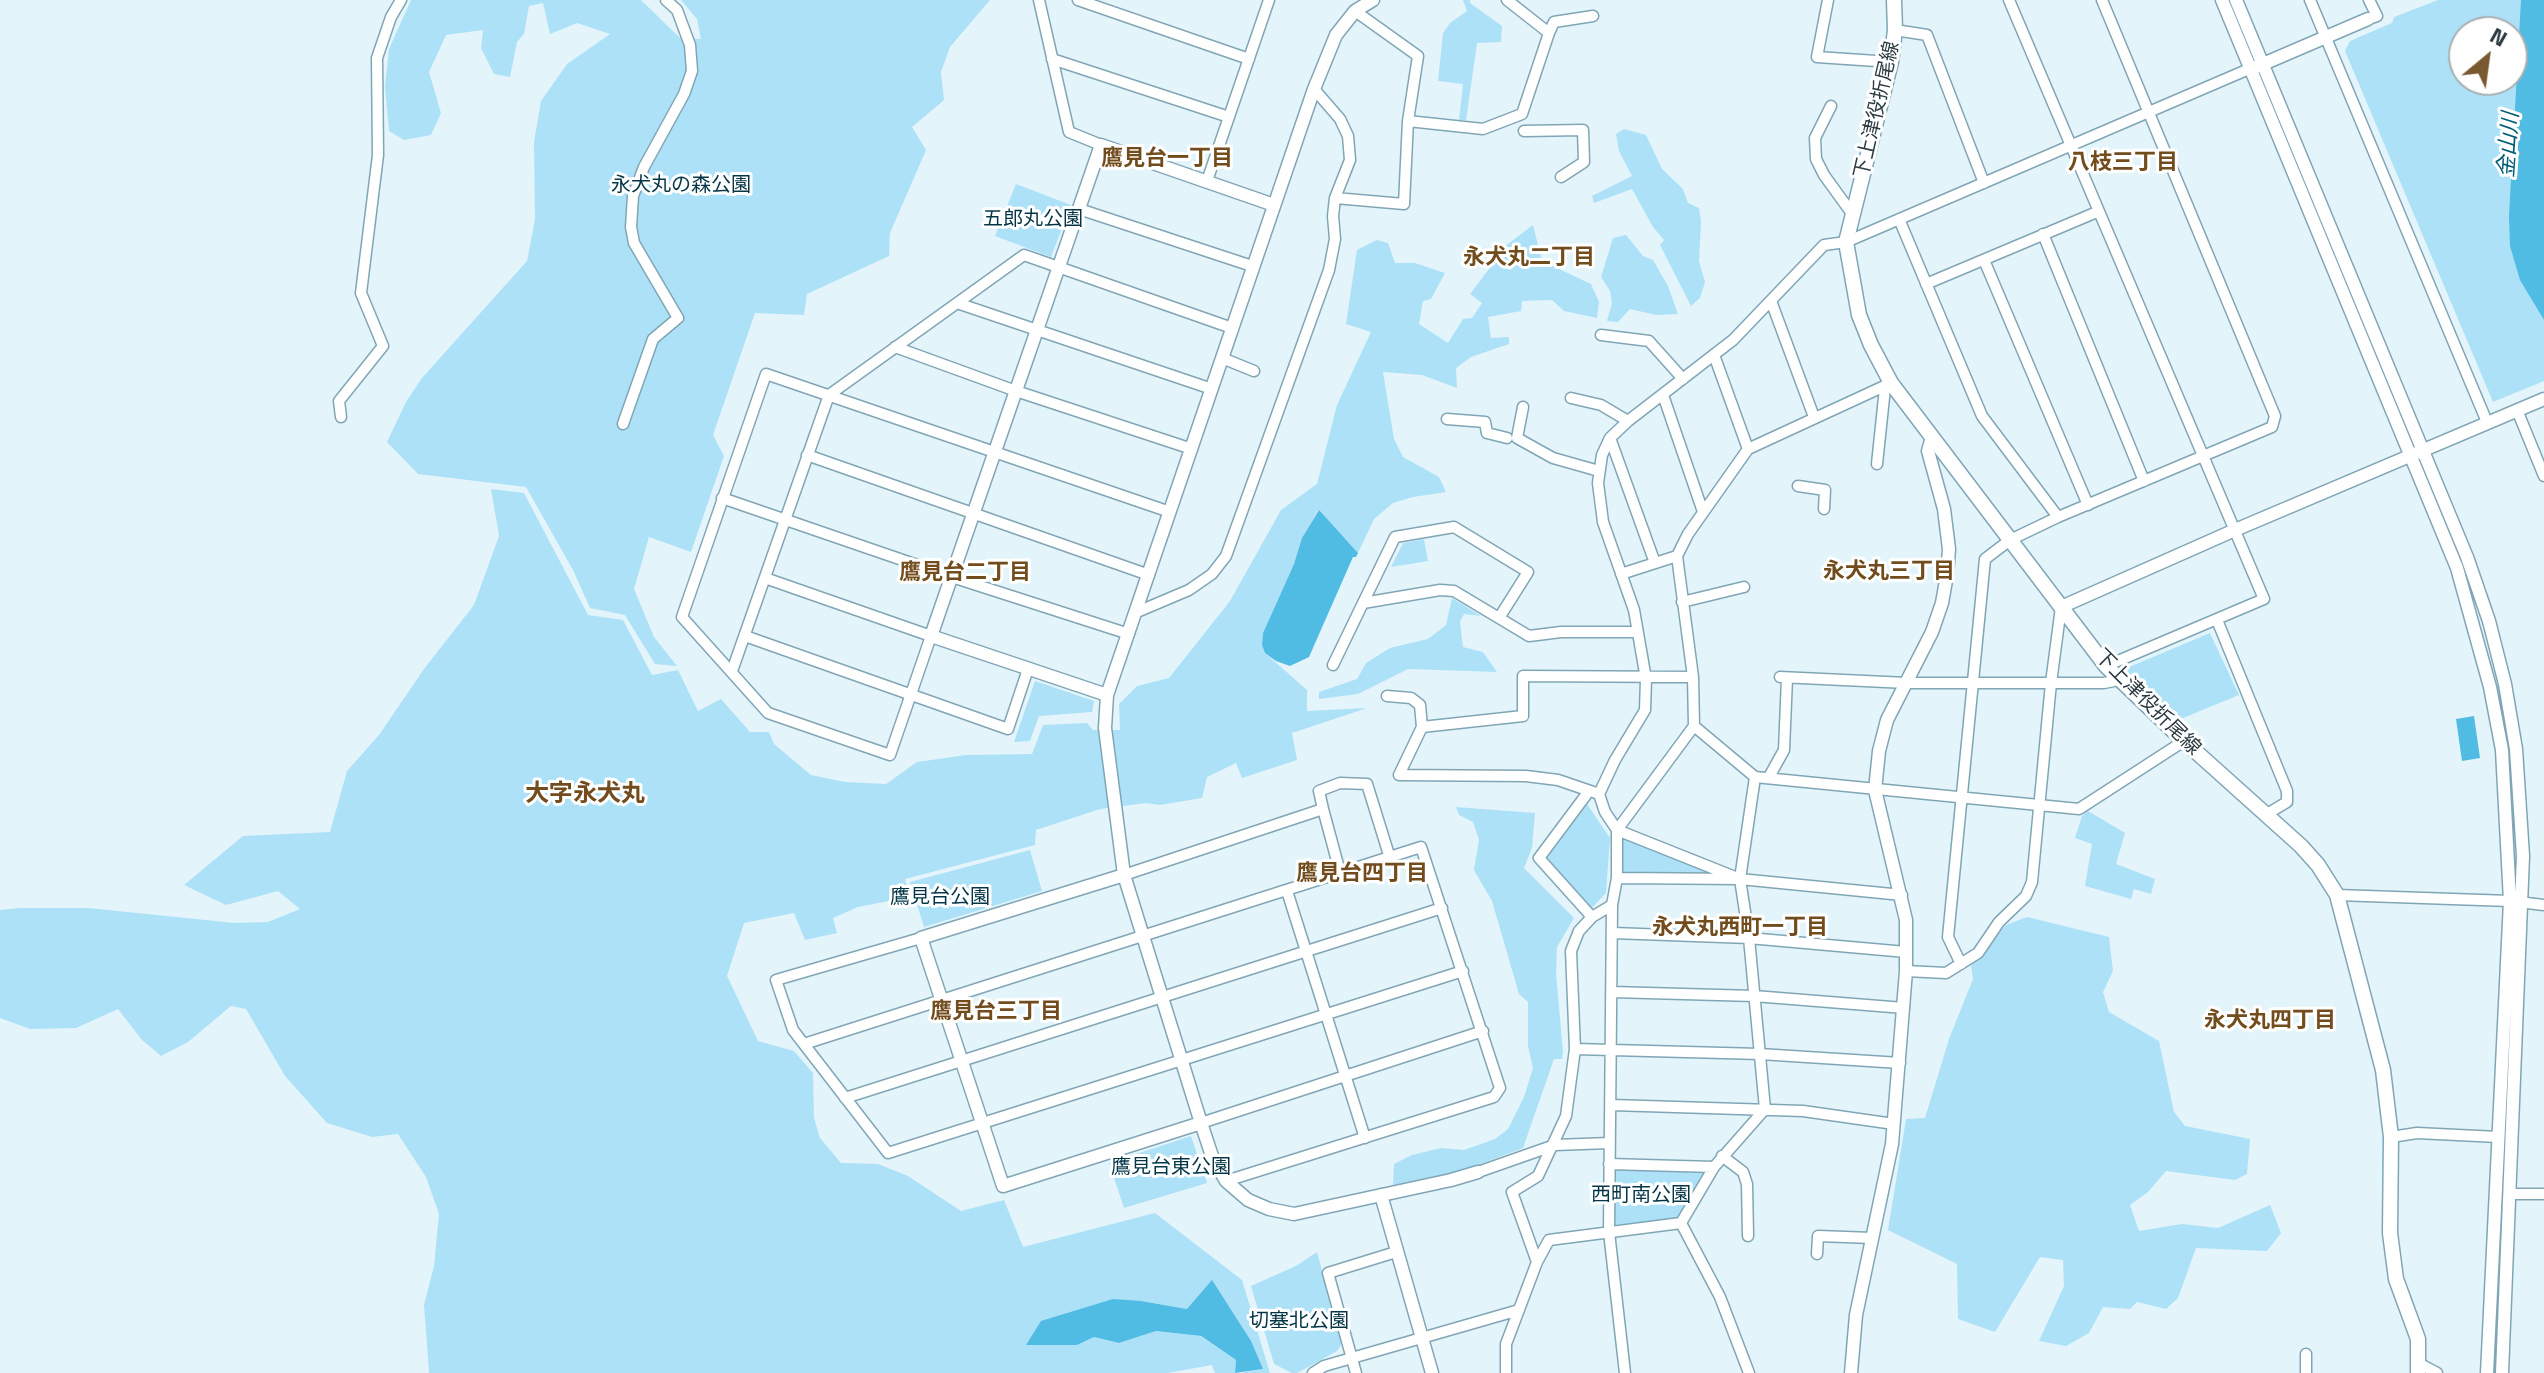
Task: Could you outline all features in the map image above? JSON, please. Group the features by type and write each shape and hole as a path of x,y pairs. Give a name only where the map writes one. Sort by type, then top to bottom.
{"main road":[{"name":"下上津役折尾線","path":"1894,0 1895,30 1891,62 1846,242 1859,315 1888,386 1932,437 2106,666 2184,741 2267,814 2318,865 2337,895 2383,1070 2391,1137 2390,1233 2396,1279 2418,1339 2419,1369"}],"street":[{"path":"341,417 339,401 383,346 361,293 378,155 377,58 391,17 401,0"},
{"path":"623,424 653,339 678,318 634,243 631,227 633,196 644,167 673,116 692,71 686,33 677,10 666,0"},
{"path":"1039,0 1069,132 1274,205"},
{"path":"1078,0 1249,59"},
{"path":"1207,181 1269,0"},
{"path":"1373,0 1355,11 1336,35 1314,89 1107,695 1105,728 1124,875 1213,1159 1226,1181 1248,1200 1269,1209 1294,1214 1451,1180 1555,1145 1609,1143"},
{"path":"1507,0 1549,33"},
{"path":"1828,0 1817,57 1891,62"},
{"path":"2009,0 2264,599 2106,666"},
{"path":"1961,964 1948,937 1985,559 2010,540 2058,517 2272,427 2275,416 2102,0"},
{"path":"2222,0 2255,67 2424,451 2467,557 2489,621 2505,684 2522,812 2498,1137 2487,1373"},
{"path":"2236,0 2255,67 2457,568 2490,687 2502,750 2516,902 2510,1194 2502,1373"},
{"path":"2310,0 2487,422"},
{"path":"1592,917 1539,858 1594,792 1645,710 1646,679 1634,610 1603,522 1599,471 1610,438 1733,340 1824,245 1846,242 2377,16 2369,0"},
{"path":"1335,198 1404,204 1408,121 1418,56 1355,11"},
{"path":"1408,121 1483,129 1522,114 1554,22 1593,16"},
{"path":"1895,30 1927,35 1984,183"},
{"path":"1052,59 1229,117"},
{"path":"1137,612 1189,590 1212,574 1226,556 1329,270 1335,239 1335,198 1350,160 1348,136 1340,119 1314,89"},
{"path":"1831,106 1815,138 1816,159 1853,215"},
{"path":"1524,131 1583,130 1584,162 1561,177"},
{"path":"1101,145 1059,268 1016,391 995,453 952,577 910,696 890,755 768,713 682,617 766,374 995,453 1170,512"},
{"path":"1079,209 1252,266"},
{"path":"1926,284 2097,212"},
{"path":"1899,219 1982,416 2058,517"},
{"path":"2043,234 2144,481"},
{"path":"732,671 829,395 1024,255 1232,328"},
{"path":"1984,260 2088,505"},
{"path":"1771,301 1814,417"},
{"path":"957,303 1212,389"},
{"path":"1601,335 1649,341 1683,379"},
{"path":"895,347 1192,449"},
{"path":"1714,355 1748,449"},
{"path":"1222,358 1254,371"},
{"path":"1617,830 1694,726 1693,677 1677,556 1688,534 1748,449 1888,386"},
{"path":"1877,464 1888,386"},
{"path":"1663,395 1703,512"},
{"path":"1571,398 1601,405 1628,421"},
{"path":"1906,971 1946,973 1978,953 1999,922 2026,896 2032,882 2061,607 2544,399"},
{"path":"1523,407 1517,438 1553,458 1599,471"},
{"path":"2517,410 2544,476"},
{"path":"1447,419 1485,422 1487,433 1507,438"},
{"path":"1851,1373 1856,1315 1894,1124 1906,971 1906,920 1902,895 1875,790 1879,751 1887,720 1932,632 1947,575 1949,549 1944,509 1928,451 1932,437"},
{"path":"1610,438 1655,563"},
{"path":"807,455 1149,575"},
{"path":"1798,486 1825,490 1824,509"},
{"path":"722,498 1129,634"},
{"path":"1333,665 1395,537 1454,527 1528,572 1499,618"},
{"path":"1621,574 1677,556"},
{"path":"765,578 1107,695"},
{"path":"1682,602 1744,587"},
{"path":"1363,603 1440,590 1454,591 1529,636 1561,632 1636,632"},
{"path":"2217,620 2287,791 2287,802 2267,814"},
{"path":"745,636 1008,729 1028,669"},
{"path":"1422,727 1523,716 1523,676 1693,677"},
{"path":"1769,777 1784,750 1784,678 1907,683 2104,683 2119,680"},
{"path":"1387,696 1411,698 1420,705 1422,727 1399,775 1526,776 1558,780 1594,792 1617,830 1617,878 1612,905 1609,1232 1625,1373"},
{"path":"1694,726 1755,777 2079,809 2184,741"},
{"path":"1681,1223 1722,1156 1765,1109 1749,938 1740,879 1755,777"},
{"path":"1340,872 1319,791 1340,783 1367,784 1389,855"},
{"path":"1323,809 1124,875 776,980 793,1030 888,1153 1463,971"},
{"path":"1617,830 1740,879"},
{"path":"804,1044 1421,847 1500,1088 1494,1097 1226,1181"},
{"path":"1617,878 1740,879 1902,895"},
{"path":"1287,891 1365,1138"},
{"path":"2337,895 2544,905"},
{"path":"1537,1262 1512,1192 1538,1176 1566,1116 1575,1049 1571,951 1579,931 1592,917 1612,905"},
{"path":"845,1098 1442,908"},
{"path":"1613,933 1749,938 1906,952"},
{"path":"921,938 1003,1186 1483,1031"},
{"path":"1612,992 1754,996 1904,1008"},
{"path":"1575,1049 1760,1054 1900,1063"},
{"path":"1612,1105 1803,1111 1894,1124"},
{"path":"2391,1137 2417,1133 2498,1137"},
{"path":"1722,1156 1743,1172 1747,1184 1748,1236"},
{"path":"1609,1164 1714,1167"},
{"path":"2510,1194 2544,1194"},
{"path":"1381,1195 1432,1373"},
{"path":"1506,1373 1506,1344 1537,1262 1549,1240 1681,1223"},
{"path":"1681,1223 1720,1297 1749,1373"},
{"path":"1817,1254 1818,1236 1872,1238"},
{"path":"1356,1373 1328,1273 1396,1252"},
{"path":"1313,1373 1324,1366 1519,1310"},
{"path":"2306,1354 2306,1373"},
{"path":"2419,1369 2437,1373"}],"green space":[{"name":"永犬丸の森公園","path":"411,0 641,0 680,38 701,39 697,19 681,0 990,0 950,47 941,72 944,100 912,127 926,150 890,233 889,256 807,294 804,315 755,313 713,435 724,456 691,552 649,537 634,589 654,637 677,666 655,664 625,615 590,608 573,570 526,487 418,474 387,442 406,402 422,378 527,261 535,219 534,142 541,101 567,64 610,34 577,23 550,34 543,3 529,6 524,34 517,42 510,77 494,74 481,48 483,30 446,35 429,72 441,113 431,135 404,140 389,131 385,87 389,49"},
{"path":"1463,0 1470,0 1502,26 1501,42 1477,43 1466,120 1459,120 1463,84 1438,81 1443,33 1450,23 1467,11"},
{"path":"2438,0 2544,0 2544,381 2493,402 2345,51 2350,41 2392,23 2394,17"},
{"path":"1624,129 1646,135 1662,169 1683,189 1688,203 1699,208 1699,261 1705,282 1700,298 1691,306 1660,245 1664,240 1653,227 1632,189 1594,203 1592,196 1632,176 1619,151 1616,134"},
{"name":"五郎丸公園","path":"1016,184 1071,205 1051,257 995,236"},
{"path":"1533,225 1542,261 1591,284 1599,302 1597,318 1564,311 1552,300 1522,301 1521,311 1488,317 1491,338 1509,337 1509,344 1471,357 1456,368 1457,388 1422,375 1383,372 1394,439 1403,457 1439,477 1446,492 1393,503 1374,519 1358,553 1318,510 1302,539 1263,633 1265,653 1307,690 1307,711 1367,708 1292,733 1297,760 1242,778 1236,763 1207,777 1202,798 1160,805 1146,803 1100,809 1036,830 1035,845 905,879 909,897 858,907 833,918 837,933 805,940 794,913 744,923 727,976 758,1041 794,1051 813,1073 814,1118 820,1138 841,1163 878,1164 908,1176 961,1211 1004,1200 1023,1247 1155,1213 1242,1280 1270,1373 1241,1373 1263,1369 1187,1309 1141,1301 1027,1344 1077,1345 1094,1337 1119,1343 1156,1331 1200,1336 1236,1360 1235,1373 1215,1373 1212,1365 1167,1373 429,1373 424,1305 434,1266 439,1214 426,1177 398,1134 372,1137 327,1123 285,1076 246,1009 231,1006 188,1042 161,1056 142,1040 118,1009 76,1028 30,1029 0,1018 0,910 88,908 235,923 268,922 300,909 278,891 226,905 184,885 243,836 330,832 347,771 379,735 424,669 474,605 499,536 491,489 524,493 588,615 623,620 652,675 678,670 698,711 721,699 750,732 769,732 774,744 811,775 845,782 886,784 917,762 966,755 1032,754 1043,725 1087,723 1093,730 1120,730 1119,704 1137,686 1169,678 1230,601 1281,510 1317,484 1337,405 1371,332 1346,324 1357,250 1377,240 1388,243 1395,263 1415,263 1445,273 1431,299 1423,301 1419,324 1448,343 1463,319 1472,318 1482,303 1470,294 1508,244"},
{"path":"1626,235 1643,256 1653,260 1668,286 1678,314 1656,315 1630,309 1618,322 1607,321 1612,303 1610,291 1601,277 1613,238"},
{"path":"1424,539 1428,561 1391,567 1403,543"},
{"path":"1452,598 1481,616 1464,614 1460,622 1463,647 1483,652 1497,672 1408,669 1358,694 1319,699 1319,692 1357,679 1366,663 1390,648 1428,639 1446,625"},
{"path":"2210,633 2239,695 2178,720 2122,670"},
{"path":"1035,681 1094,701 1092,712 1039,716 1030,741 1014,742"},
{"path":"1587,804 1610,838 1606,893 1592,908 1546,859"},
{"path":"1456,807 1535,813 1532,848 1524,868 1574,918 1557,947 1562,1059 1554,1059 1523,1148 1467,1169 1414,1183 1393,1185 1394,1164 1412,1155 1441,1148 1464,1150 1495,1139 1508,1129 1524,1097 1533,1068 1528,1046 1528,1002 1519,994 1492,901 1474,870 1479,840 1473,822 1459,815"},
{"path":"2088,811 2125,833 2116,864 2155,879 2151,894 2134,889 2131,899 2085,886 2092,844 2075,838 2082,816"},
{"path":"1622,836 1714,875 1622,872"},
{"name":"鷹見台公園","path":"1030,850 1042,891 924,927 910,882"},
{"path":"2027,917 2109,937 2113,971 2103,992 2109,1012 2159,1041 2174,1112 2185,1126 2250,1139 2247,1174 2235,1180 2166,1171 2148,1192 2130,1205 2139,1231 2182,1224 2218,1228 2270,1205 2281,1233 2267,1251 2196,1248 2178,1298 2166,1309 2137,1302 2130,1309 2103,1307 2089,1333 2066,1346 2039,1341 2064,1286 2063,1260 2040,1257 1995,1332 1958,1319 1957,1264 1888,1230 1906,1119 1925,1118 1949,1039 1973,979 1971,966 2006,925"},
{"name":"鷹見台東公園","path":"1191,1136 1207,1183 1124,1208 1109,1163"},
{"name":"西町南公園","path":"1614,1168 1707,1172 1680,1218 1615,1225"},
{"name":"切塞北公園","path":"1317,1252 1342,1344 1337,1351 1292,1373 1274,1364 1251,1286 1296,1266"}],"water":[{"path":"2521,0 2544,0 2544,320 2520,280 2510,246 2516,96 2528,96 2528,16 2520,16"},
{"path":"1319,510 1358,553 1353,557 1309,657 1290,666 1265,653 1263,633 1294,564 1302,538"},
{"path":"2474,716 2480,758 2462,761 2456,719"},
{"path":"1212,1280 1251,1341 1263,1369 1235,1373 1236,1360 1201,1336 1156,1331 1119,1343 1094,1337 1077,1345 1026,1345 1041,1321 1113,1299 1187,1309"}],"district":[{"name":"鷹見台一丁目","path":"1167,160"},
{"name":"八枝三丁目","path":"2123,164"},
{"name":"永犬丸二丁目","path":"1529,259"},
{"name":"永犬丸三丁目","path":"1889,573"},
{"name":"鷹見台二丁目","path":"965,574"},
{"name":"大字永犬丸","path":"585,795"},
{"name":"鷹見台四丁目","path":"1362,875"},
{"name":"永犬丸西町一丁目","path":"1740,929"},
{"name":"鷹見台三丁目","path":"996,1013"},
{"name":"永犬丸四丁目","path":"2270,1022"}],"water label":[{"name":"金山川","path":"2510,145"}]}
